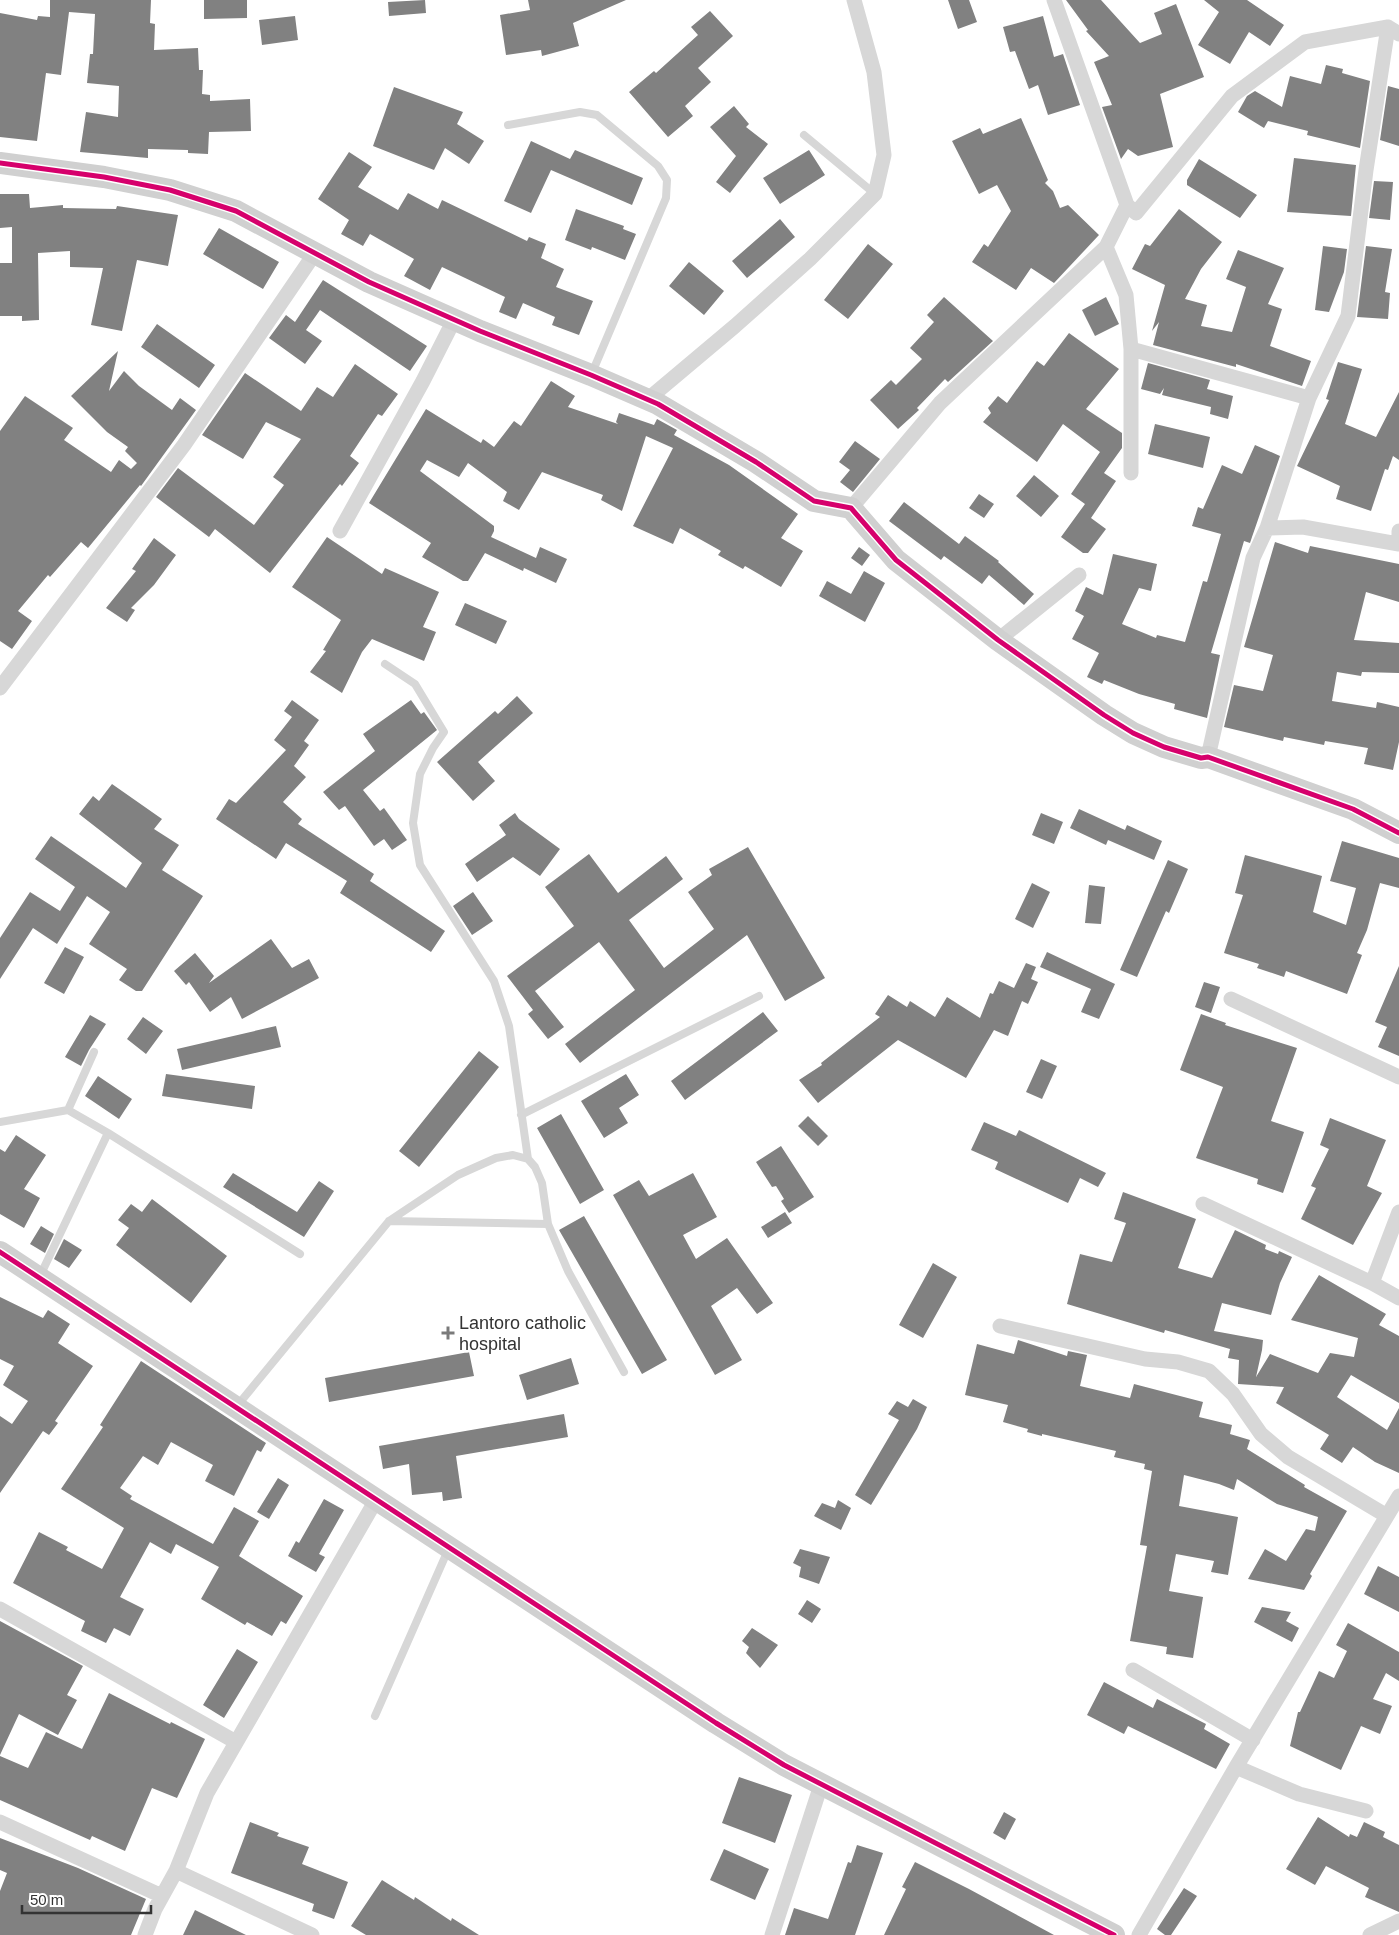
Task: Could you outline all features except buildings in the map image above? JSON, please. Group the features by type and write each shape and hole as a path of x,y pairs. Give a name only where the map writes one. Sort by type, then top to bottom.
{"street":[{"path":"647,400 735,326 810,259 874,194 884,155 874,72 854,0"},
{"path":"1054,0 1127,206 1136,214 1232,96 1305,42 1394,31 1366,170 1348,316 1309,398 1267,528 1253,558 1208,757"},
{"path":"0,163 104,177 170,190 236,211 369,282 454,320 591,374 647,400 714,437 814,501 851,508 896,560 998,640 1104,715 1133,733 1164,746 1200,758 1208,757 1354,809 1399,833"},
{"path":"851,508 940,403 1106,247 1127,206"},
{"path":"1106,247 1126,295 1132,349 1132,473"},
{"path":"0,688 184,445 315,253"},
{"path":"340,531 423,381 454,320"},
{"path":"1132,349 1309,398"},
{"path":"1267,528 1303,527 1399,544 1399,531"},
{"path":"998,640 1079,575"},
{"path":"1231,999 1399,1077"},
{"path":"1203,1204 1372,1283 1399,1298"},
{"path":"1372,1283 1399,1212"},
{"path":"0,1252 448,1548 716,1723 784,1765 1114,1935"},
{"path":"1000,1326 1144,1359 1178,1362 1209,1371 1233,1394 1261,1434 1288,1457 1387,1516"},
{"path":"1139,1935 1236,1767 1399,1496"},
{"path":"145,1935 162,1896 176,1871 207,1793 376,1500"},
{"path":"0,1609 236,1742"},
{"path":"1134,1670 1253,1740"},
{"path":"1236,1767 1300,1794 1366,1811"},
{"path":"772,1935 821,1785"},
{"path":"0,1822 162,1896"},
{"path":"176,1871 312,1935"},
{"path":"1370,1935 1399,1921"}],"lane":[{"path":"508,125 580,112 597,115 658,166 667,180 666,198 591,374"},
{"path":"804,135 874,194"},
{"path":"385,664 415,684 444,732 433,748 420,774 413,823 420,865 494,981 509,1026 528,1159 535,1168 542,1183 548,1224 568,1271 624,1372"},
{"path":"522,1114 759,996"},
{"path":"68,1110 94,1052"},
{"path":"0,1122 68,1110 108,1133 300,1254"},
{"path":"39,1277 108,1133"},
{"path":"236,1408 389,1221 458,1175 496,1158 513,1155 528,1159"},
{"path":"389,1221 548,1224"},
{"path":"375,1716 448,1548"}],"cycle path":[{"path":"0,163 104,177 170,190 236,211 369,282 480,331 658,404 756,462 814,501 851,508 896,560 998,640 1104,715 1133,733 1164,747 1201,758 1208,757 1353,809 1399,833"},
{"path":"0,1252 716,1723 784,1765 1114,1935"}],"place":[{"name":"Lantoro catholic hospital","path":"448,1333"}]}
